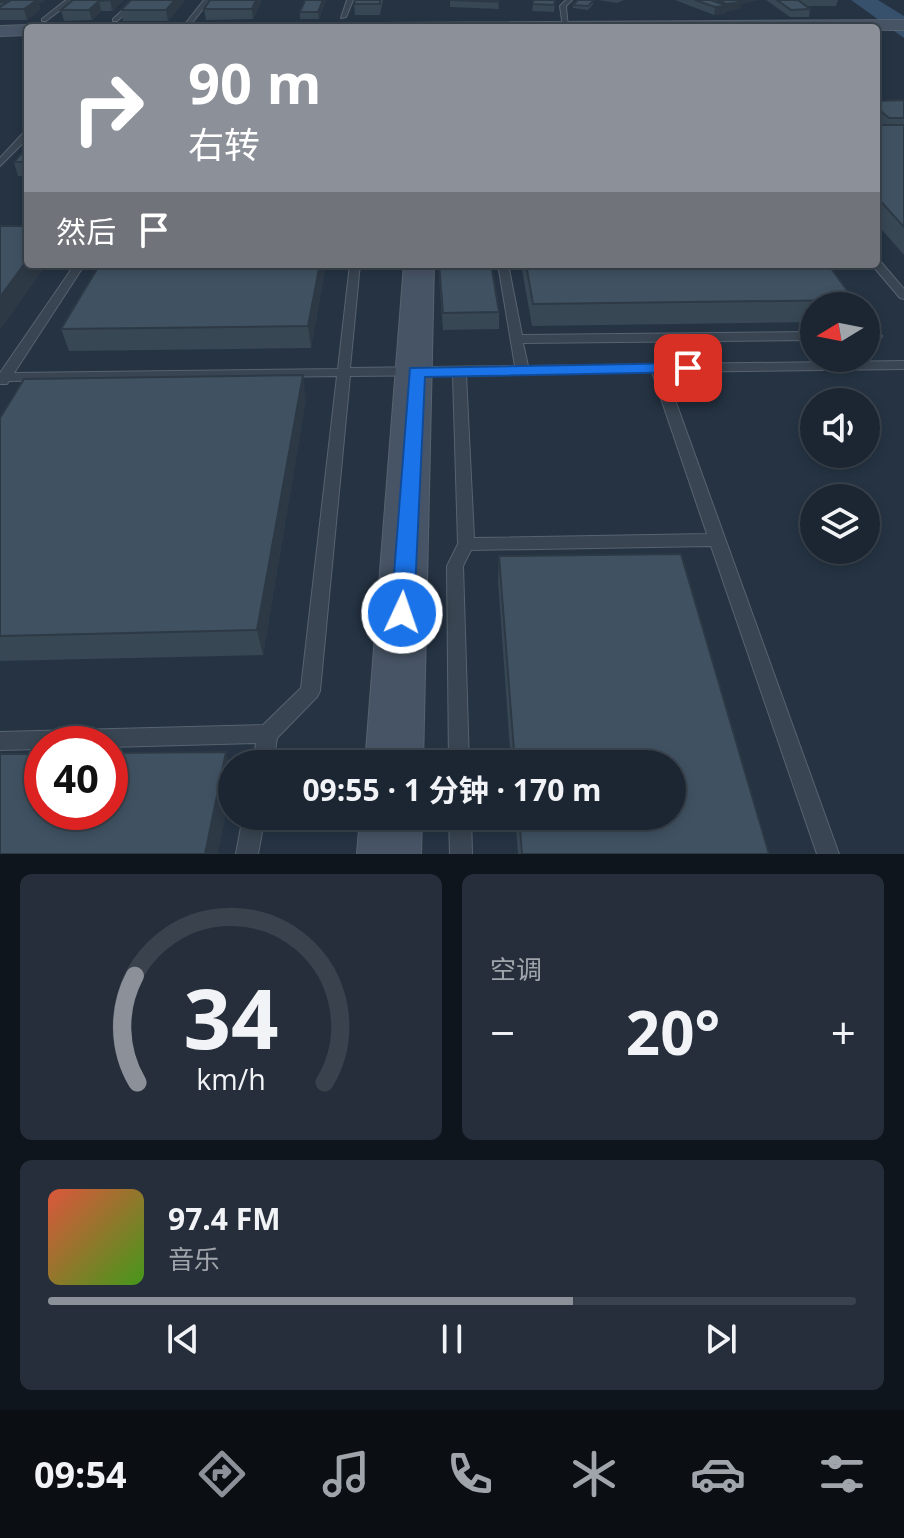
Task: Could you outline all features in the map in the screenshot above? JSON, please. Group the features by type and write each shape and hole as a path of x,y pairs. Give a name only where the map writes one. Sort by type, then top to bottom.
{"street":[{"path":"421,23 457,24"},
{"path":"880,25 904,25"},
{"path":"0,31 24,30"},
{"path":"396,750 438,371 420,268"},
{"path":"389,854 390,830"}],"lane":[{"path":"44,20 70,0"},
{"path":"115,20 137,0"},
{"path":"188,24 207,0"},
{"path":"343,17 350,0"},
{"path":"566,24 563,6 569,0"},
{"path":"0,163 24,137"},
{"path":"2,379 77,268"},
{"path":"265,750 268,734 310,691 355,268"},
{"path":"504,268 522,370"},
{"path":"880,268 904,296"},
{"path":"516,339 800,336"},
{"path":"2,379 904,365"},
{"path":"657,368 828,854"},
{"path":"438,371 466,544 455,566 459,750"},
{"path":"466,544 718,540"},
{"path":"0,741 268,734"},
{"path":"247,854 251,830"},
{"path":"460,830 461,854"}],"water":[{"path":"851,0 878,0 904,16 904,38"}],"building":[{"path":"0,0 37,0 24,9 0,9 8,2"},
{"path":"73,0 110,0 99,1 89,10 61,10"},
{"path":"131,0 175,0 166,10 121,10"},
{"path":"210,0 256,0 252,9 204,9"},
{"path":"305,0 323,0 318,12 300,12"},
{"path":"355,0 380,0 380,4 354,4"},
{"path":"450,0 498,0 499,2"},
{"path":"533,0 555,0 554,5 533,4"},
{"path":"578,0 594,0 588,6 573,5"},
{"path":"695,0 711,0 727,6 715,7"},
{"path":"717,0 735,0 741,2 727,4"},
{"path":"777,0 798,0 810,9 791,10"},
{"path":"904,100 904,118 889,118 880,110 880,101"},
{"path":"880,125 904,125 904,227 880,200"},
{"path":"24,151 24,162 14,162"},
{"path":"0,226 24,226 24,264 0,297"},
{"path":"98,268 319,268 308,326 61,329"},
{"path":"439,268 492,268 499,312 443,313"},
{"path":"527,268 831,268 848,292 800,292 800,301 533,304"},
{"path":"303,375 257,630 0,636 0,418 24,379"},
{"path":"681,554 769,854 522,854 520,830 686,830 686,750 514,750 499,556"},
{"path":"218,752 218,791 205,854 0,854 0,754 24,754 24,830 128,830 128,753"}],"route":[{"path":"402,613 416,372 688,368"}]}
